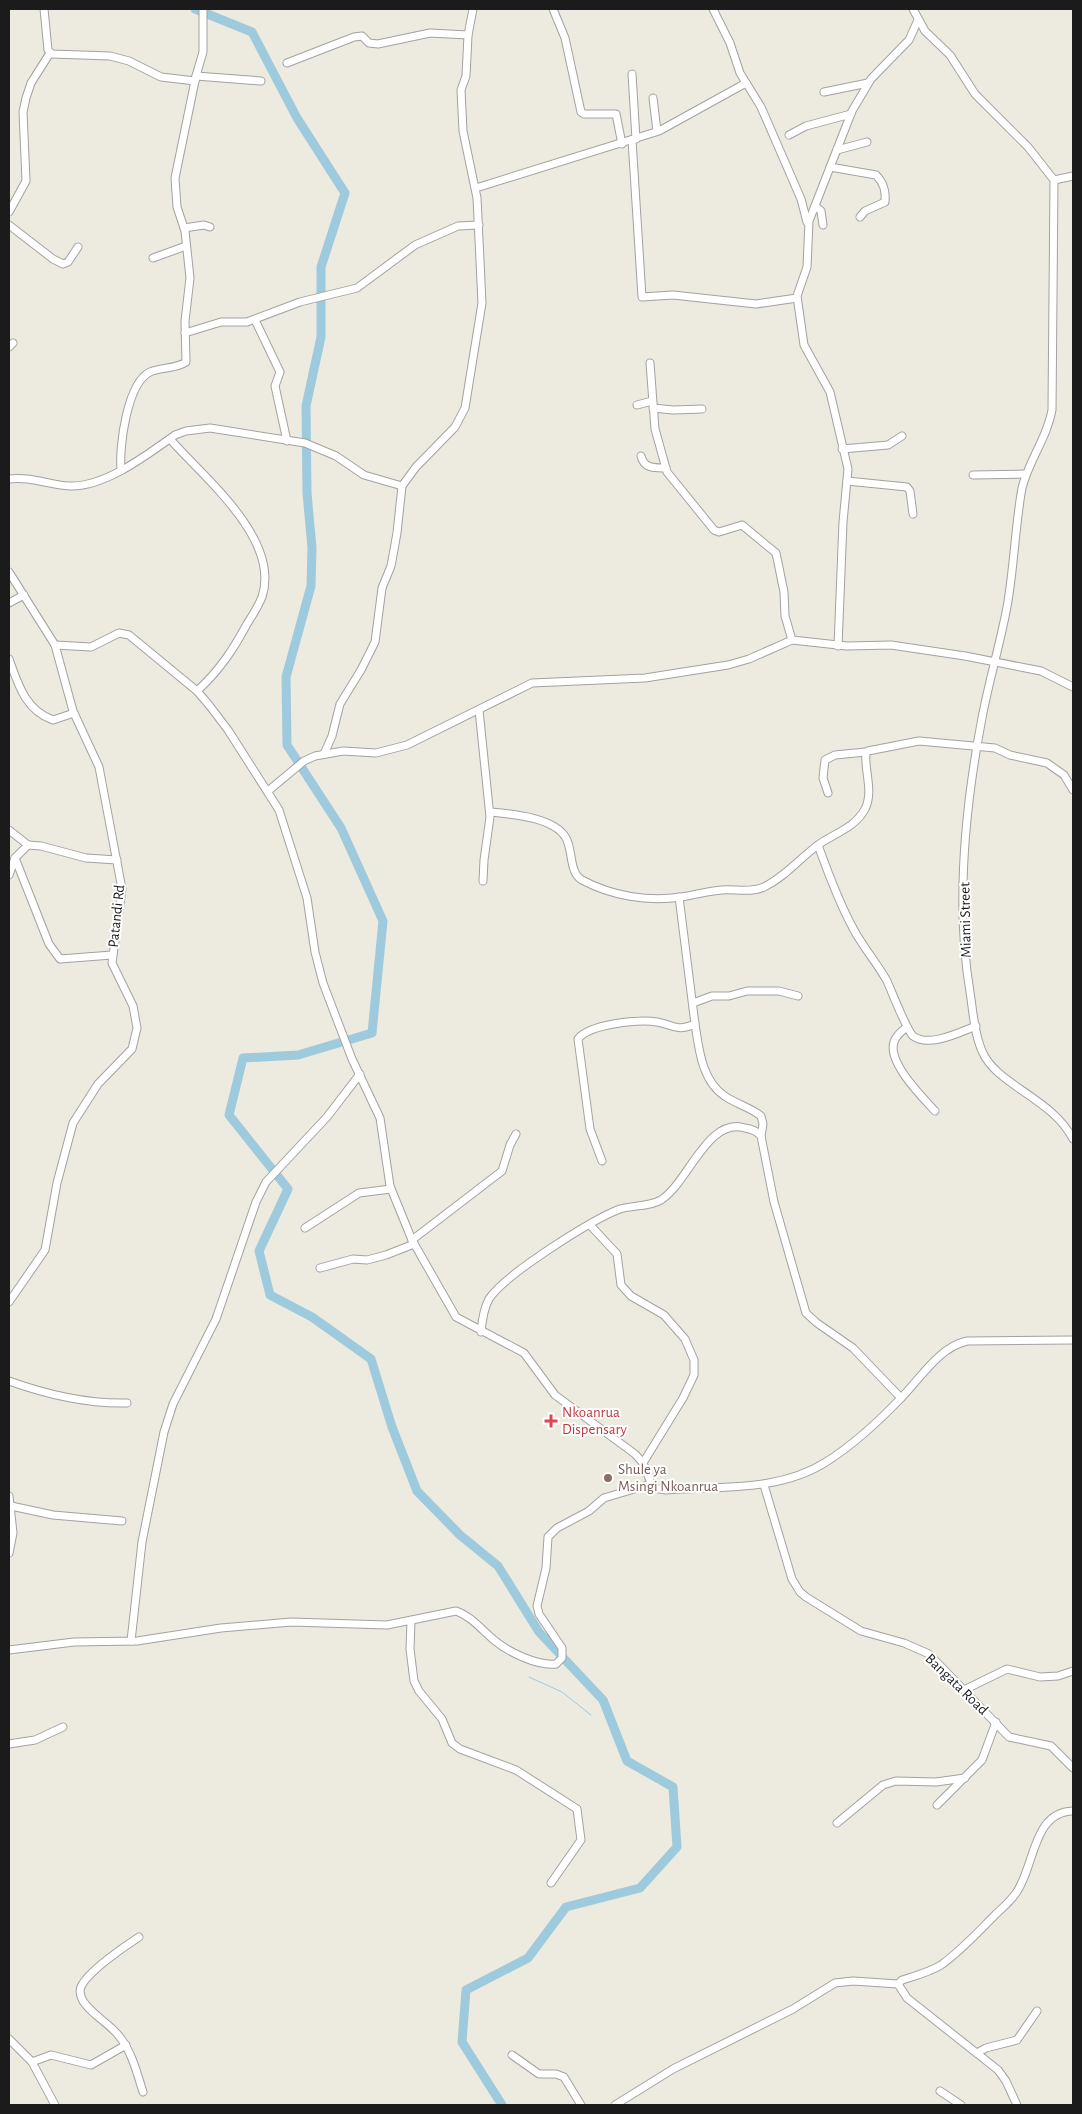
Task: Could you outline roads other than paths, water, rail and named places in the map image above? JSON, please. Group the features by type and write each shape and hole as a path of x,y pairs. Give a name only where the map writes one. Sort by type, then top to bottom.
{"street":[{"path":"9,212 26,181 24,112 26,98 38,71 50,53 44,9"},
{"path":"121,469 120,444 135,392 148,373 186,363 185,333 190,278 184,228 175,197 176,166 195,79 203,52 203,9"},
{"path":"324,754 340,704 362,670 375,642 382,588 391,566 397,533 402,486 416,468 455,427 465,408 482,303 476,188 462,123 461,87 466,76 468,36 472,9"},
{"path":"553,9 565,38 581,112 584,114 616,114 622,144"},
{"path":"712,9 746,83 761,107 801,199 808,226 807,267 797,298 804,345 830,392 842,449 848,465 843,522 838,646"},
{"path":"912,9 918,20 950,55 975,94 1028,147 1054,180 1073,176"},
{"path":"808,226 851,114 868,83 908,40 918,20"},
{"path":"287,63 354,37 362,36 369,43 378,44 430,34 468,36"},
{"path":"50,53 110,56 129,61 161,78 261,80"},
{"path":"632,74 642,297 682,296 756,304 797,298"},
{"path":"476,188 657,132 746,83"},
{"path":"824,92 868,83"},
{"path":"653,98 657,132"},
{"path":"789,135 806,126 851,114"},
{"path":"837,150 867,142"},
{"path":"830,168 876,175 880,180 885,190 885,202 865,211 860,217"},
{"name":"Miami Street","path":"1054,180 1052,410 1044,438 1026,474 1019,504 1009,596 978,746 970,806 963,912 966,968 981,1050 989,1063 998,1072 1045,1105 1066,1126 1073,1139"},
{"path":"815,206 821,211 823,224"},
{"path":"181,218 182,207"},
{"path":"184,228 204,224 210,227"},
{"path":"9,225 53,259 63,264 68,262 78,247"},
{"path":"185,333 221,322 241,324 300,302 357,288 414,245 458,226 479,225"},
{"path":"153,258 186,246"},
{"path":"255,320 280,372 275,384 275,391 287,441"},
{"path":"650,363 655,429 666,468 675,483 714,530 719,532 742,525 775,550 784,592 785,616 792,640"},
{"path":"636,405 652,404 673,410 702,409"},
{"path":"9,479 37,479 70,486 105,480 186,431 210,428 311,445 336,456 368,476 402,486"},
{"path":"842,449 888,445 902,436"},
{"path":"170,439 228,500 256,543 264,560 260,600 231,654 197,691"},
{"path":"641,456 648,467 666,468"},
{"path":"973,475 1026,474"},
{"path":"847,480 904,486 910,491 913,514"},
{"name":"Patandi Rd","path":"9,572 55,645 74,713 99,767 122,889 112,955 116,972 126,988 136,1015 134,1045 98,1084 72,1123 57,1183 45,1250 9,1302"},
{"path":"9,603 24,596"},
{"path":"55,645 91,647 119,634 129,635 197,691 228,730 279,810 300,871 307,898 315,952 323,983 380,1118 391,1189 413,1242 456,1317 481,1332 512,1345 524,1353 555,1395 635,1454 643,1463 651,1484 656,1489 764,1485 798,1476 825,1463 861,1435 901,1398 935,1362 964,1342 1073,1340"},
{"path":"268,791 304,762 324,754 343,751 376,752 407,745 532,684 645,678 728,665 792,640 838,646 891,645 995,661 1041,671 1073,687"},
{"path":"9,659 23,695 36,711 53,720 74,713"},
{"path":"479,710 490,812 483,881"},
{"path":"828,793 823,778 826,760 835,755 866,752 919,741 995,748 1010,755 1047,763 1064,775 1073,790"},
{"path":"490,812 523,815 562,833 569,844 575,871 582,880 623,896 680,897 709,891 762,888 788,871 818,845 843,832 866,807 869,784 865,763 866,752"},
{"path":"9,830 28,845 41,846 86,858 117,860"},
{"path":"9,875 15,858 28,845"},
{"path":"818,845 848,917 886,979 907,1027 914,1036 928,1040 954,1034 976,1026"},
{"path":"15,858 49,944 60,959 112,955"},
{"path":"680,897 684,918 686,960 702,1063 710,1081 721,1094 761,1116 763,1124 761,1136 774,1202 806,1313 822,1327 848,1344 901,1398"},
{"path":"693,1003 712,996 729,996 747,991 779,991 798,996"},
{"path":"602,1161 590,1129 586,1089 577,1043 579,1038 592,1030 611,1024 656,1022 676,1029 695,1024"},
{"path":"907,1027 895,1038 893,1050 901,1070 935,1111"},
{"path":"131,1641 142,1542 164,1432 173,1404 216,1319 256,1202 266,1182 326,1116 360,1074"},
{"path":"481,1332 486,1308 494,1293 544,1253 621,1209 651,1204 665,1197 682,1178 705,1146 726,1127 739,1126 761,1136"},
{"path":"320,1268 353,1259 371,1259 413,1242 506,1167 510,1145 516,1134"},
{"path":"305,1228 359,1194 391,1189"},
{"path":"590,1225 618,1254 621,1285 631,1296 664,1314 688,1345 694,1360 694,1375 686,1394 643,1463"},
{"path":"9,1381 77,1400 99,1404 127,1403"},
{"path":"9,1650 74,1642 131,1641 221,1628 291,1622 371,1626 411,1621 456,1611 506,1648 534,1660 557,1663 563,1655 562,1648 539,1614 537,1606 546,1568 547,1542 550,1534 589,1511 604,1498 651,1484"},
{"name":"Bangata Road","path":"764,1485 790,1572 800,1592 867,1634 904,1643 929,1654 1012,1739 1052,1746 1073,1768"},
{"path":"9,1496 13,1533 9,1553"},
{"path":"11,1506 53,1515 122,1521"},
{"path":"411,1621 411,1656 414,1681 425,1699 442,1718 452,1743 460,1749 516,1770 578,1809 581,1840 551,1883"},
{"path":"964,1690 1007,1669 1040,1677 1058,1676 1073,1672"},
{"path":"937,1805 966,1778 986,1753 996,1722"},
{"path":"9,1744 36,1740 63,1727"},
{"path":"837,1822 883,1785 896,1781 936,1782 966,1778"},
{"path":"615,2105 673,2069 793,2009 835,1983 853,1981 898,1984 902,1980 941,1964 983,1928 1016,1893 1024,1880 1036,1844 1048,1821 1056,1815 1073,1812"},
{"path":"139,1937 100,1967 81,1987 81,1997 126,2045 143,2092"},
{"path":"898,1984 907,1998 998,2070 1006,2081 1016,2105"},
{"path":"977,2053 986,2048 1017,2040 1037,2011"},
{"path":"9,2039 32,2062 55,2105"},
{"path":"32,2062 51,2055 91,2065 126,2045"},
{"path":"512,2055 539,2074 556,2074 564,2077 581,2105"},
{"path":"940,2091 960,2105"}],"waterway":[{"path":"195,9 252,32 297,118 345,193 321,267 321,337 306,406 307,493 312,548 311,586 286,677 287,745 341,828 383,921 372,1033 298,1055 243,1058 229,1115 288,1189 259,1251 270,1295 312,1317 371,1359 392,1427 417,1491 460,1535 498,1566 539,1632 603,1700 627,1761 673,1787 677,1847 640,1888 566,1907 528,1958 466,1990 462,2042 502,2105"},
{"path":"529,1677 562,1692 591,1715"}],"place":[{"name":"Nkoanrua Dispensary","path":"551,1421"},
{"name":"Shule ya Msingi Nkoanrua","path":"608,1478"}]}
